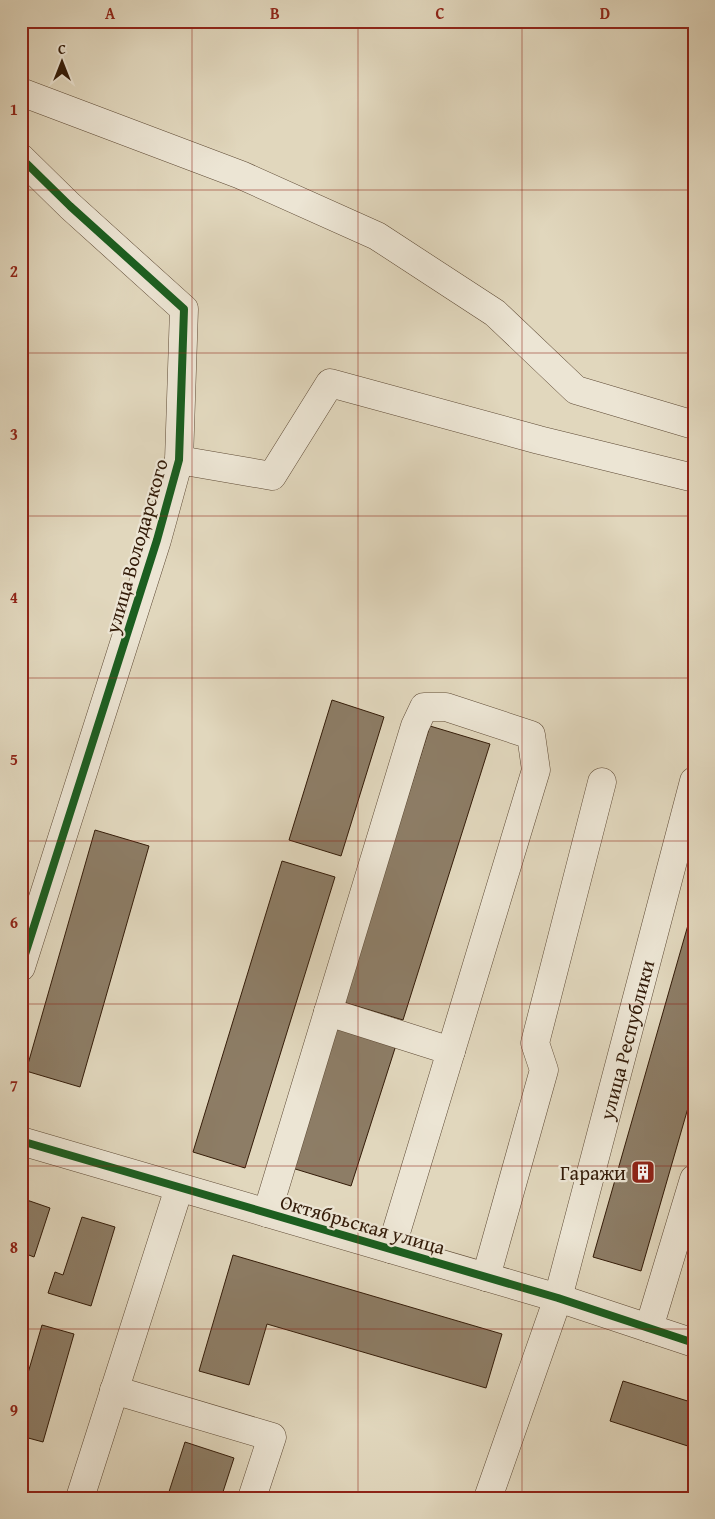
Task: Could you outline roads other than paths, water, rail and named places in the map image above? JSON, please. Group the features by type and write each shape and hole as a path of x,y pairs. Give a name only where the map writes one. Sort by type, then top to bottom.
{"street":[{"path":"21,92 241,175 377,236 495,313 576,390 694,425"},
{"name":"улица Володарского","path":"21,158 70,206 184,309 179,460 157,540 21,967"},
{"path":"179,460 272,476 330,383 539,440 694,478"},
{"path":"267,1213 415,726 424,707 446,707 531,736 536,770 391,1249"},
{"name":"улица Республики","path":"488,1498 558,1298 694,781"},
{"path":"486,1277 544,1070 535,1043 602,782"},
{"path":"328,1012 451,1051"},
{"name":"Октябрьская улица","path":"21,1141 558,1298 694,1343"},
{"path":"649,1328 694,1179"},
{"path":"80,1498 179,1188"},
{"path":"114,1390 272,1437 252,1498"}],"place":[{"name":"Гаражи","path":"643,1172"}]}
